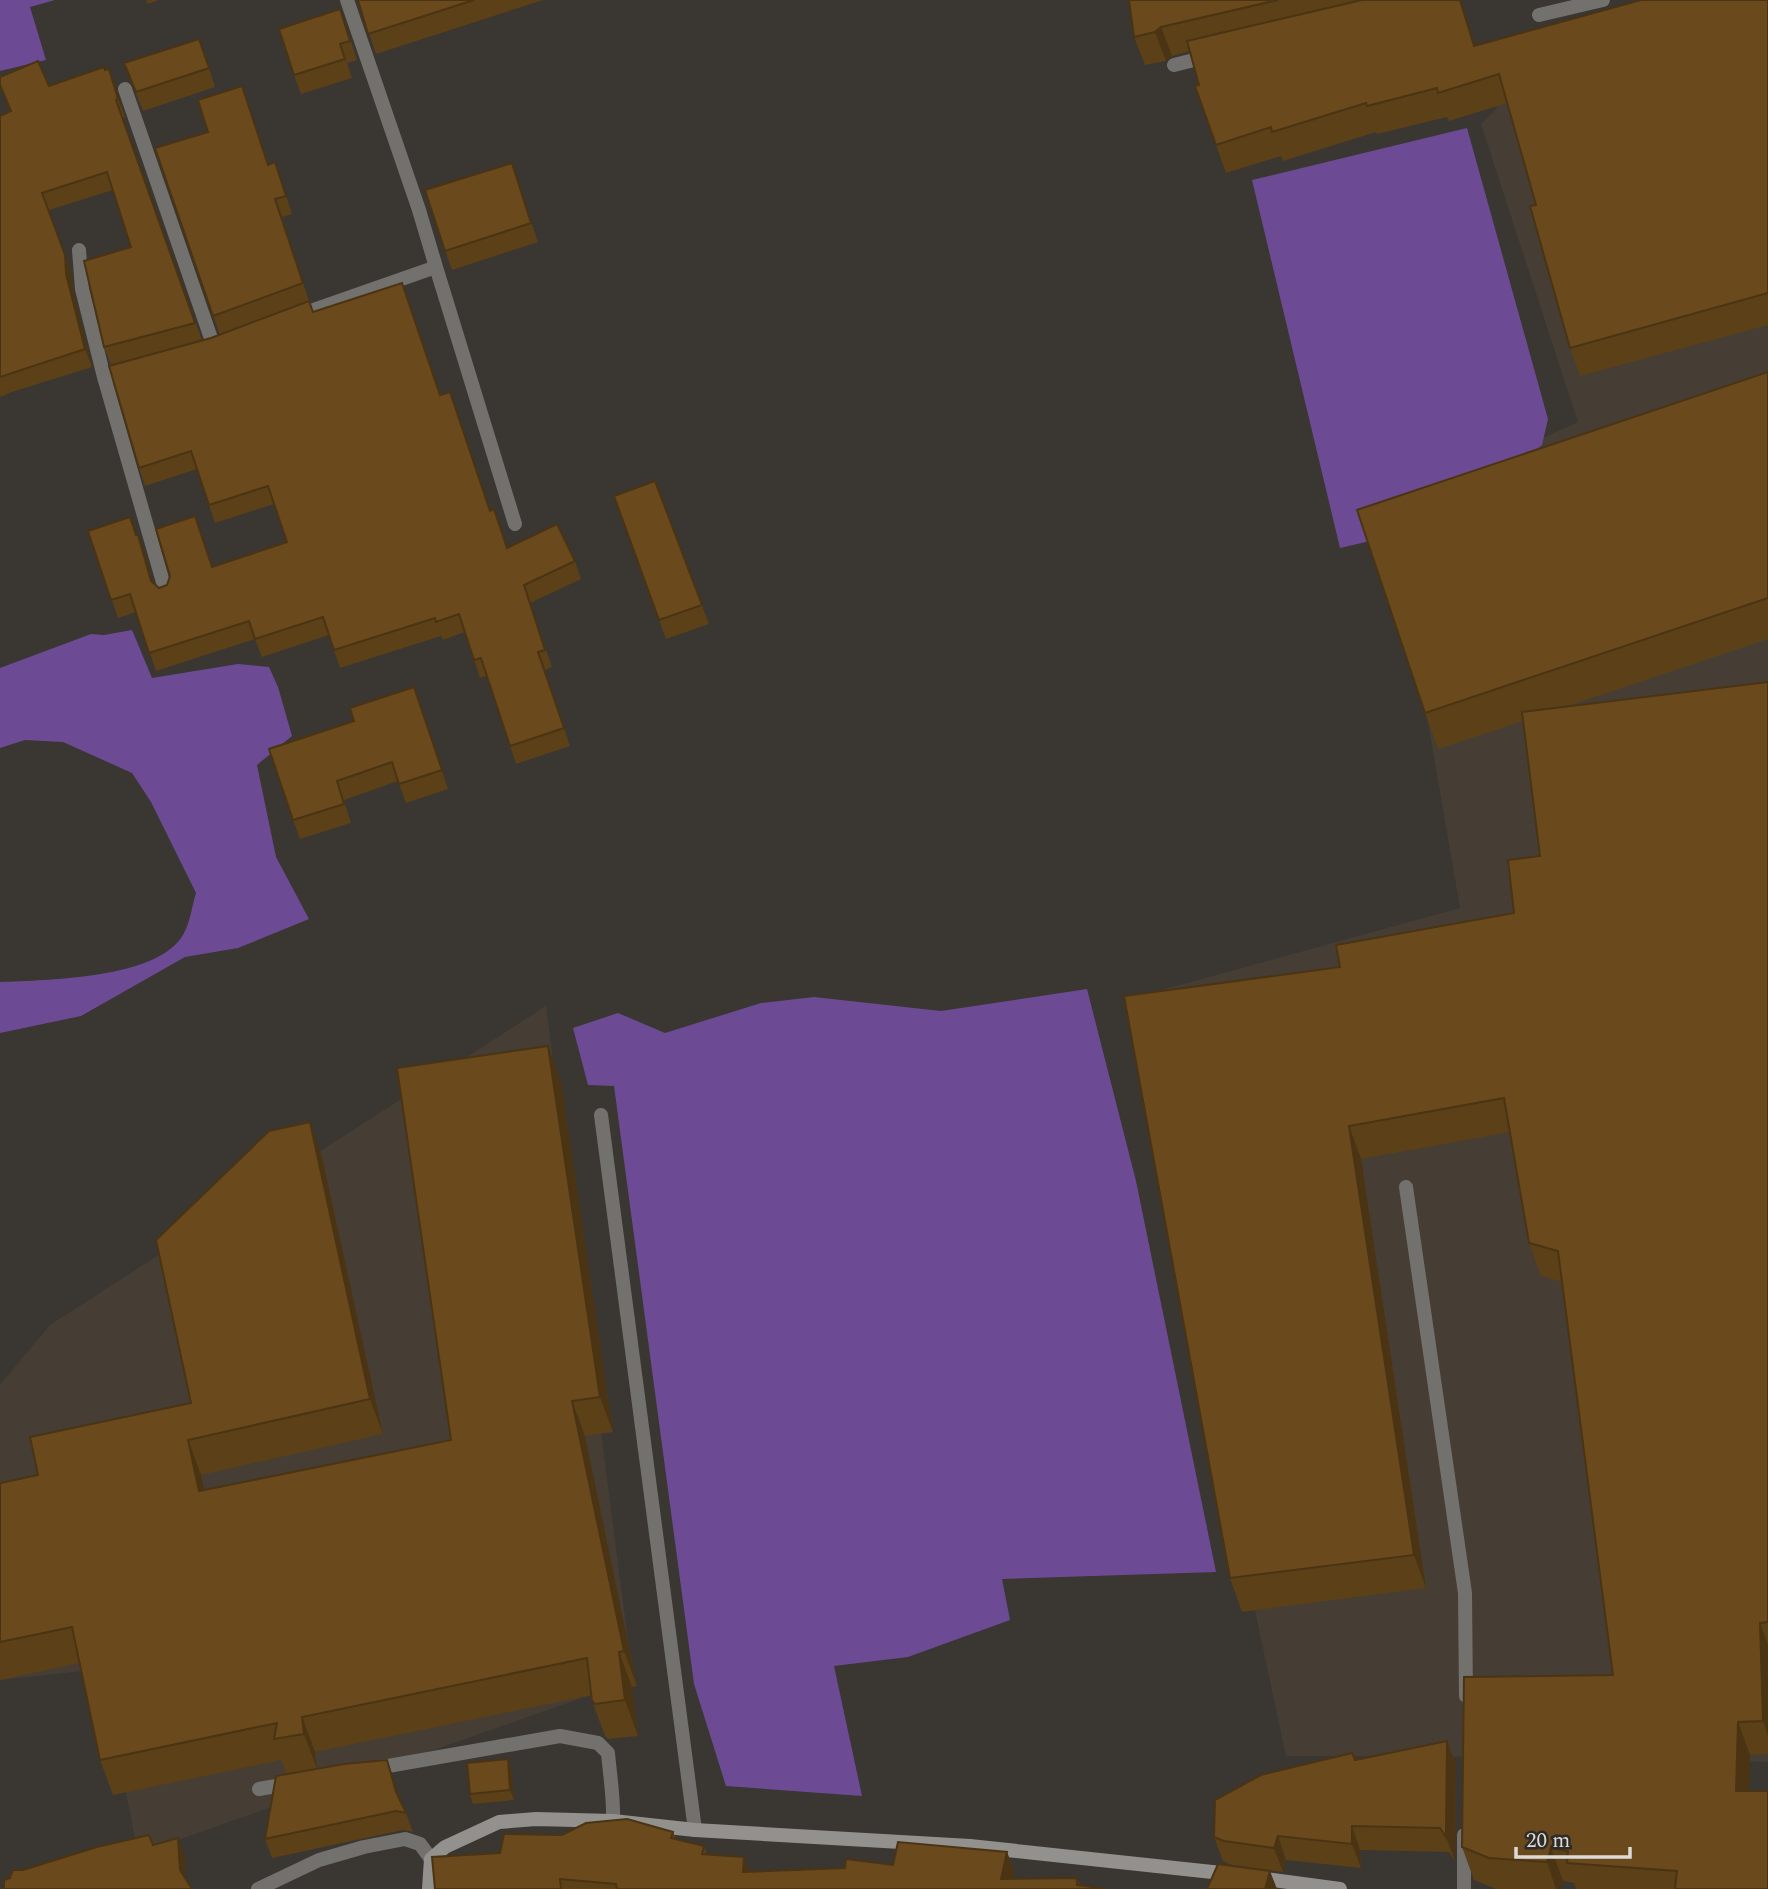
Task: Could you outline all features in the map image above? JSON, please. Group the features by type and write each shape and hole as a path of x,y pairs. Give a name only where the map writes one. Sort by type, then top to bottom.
{"street":[{"path":"347,0 419,210 516,524"},
{"path":"1539,15 1603,0"},
{"path":"1174,65 1225,52"},
{"path":"125,89 214,346"},
{"path":"79,250 82,289 104,377 167,596"},
{"path":"276,324 436,267"},
{"path":"104,377 141,367"},
{"path":"601,1115 695,1830"},
{"path":"1406,1187 1465,1593 1466,1711"},
{"path":"355,1772 560,1736 572,1738 598,1743 608,1753 614,1800 613,1821"},
{"path":"259,1789 314,1779"},
{"path":"431,1859 445,1847 499,1822 536,1819 613,1821 695,1830 970,1846 1188,1869 1340,1889"},
{"path":"1464,1820 1464,1889"},
{"path":"258,1889 319,1860 363,1847 405,1839 420,1844 431,1859 429,1889"}],"shaded area":[{"path":"0,0 55,0 30,7 46,60 0,71"},
{"path":"1768,0 1768,1762 1612,1757 1286,1756 1125,1000 1460,908 1391,507 1578,422 1481,124 1497,108 1497,55"},
{"path":"1467,128 1548,419 1542,445 1526,458 1383,538 1340,548 1252,180"},
{"path":"132,630 152,678 238,664 269,667 278,687 292,736 257,765 276,857 309,919 238,948 185,957 81,1016 0,1033 0,982 72,978 126,969 150,961 170,950 183,935 187,925 196,893 151,802 132,773 63,742 25,740 0,748 0,668 91,634 104,635"},
{"path":"1087,989 1136,1181 1216,1572 1002,1579 1010,1620 908,1657 834,1666 862,1796 726,1786 694,1684 614,1086 588,1085 573,1028 618,1013 665,1033 761,1003 814,997 941,1011"},
{"path":"546,1006 633,1680 138,1854 102,1669 0,1680 0,1385 50,1325"}],"building":[{"path":"358,0 474,0 368,34"},
{"path":"1129,0 1278,0 1161,27 1155,32 1134,37"},
{"path":"1362,0 1460,0 1474,46 1641,0 1768,0 1768,293 1570,348 1530,206 1536,205 1499,74 1438,93 1437,88 1367,106 1366,103 1272,132 1271,127 1216,145 1195,86 1199,85 1187,41"},
{"path":"340,9 350,41 340,44 345,59 294,75 279,29"},
{"path":"199,39 209,68 136,92 124,63"},
{"path":"38,61 49,86 104,67 105,70 109,69 118,99 116,100 195,323 104,347 84,261 131,247 107,172 42,193 65,255 66,274 85,349 0,377 0,116 11,111 0,85 0,77"},
{"path":"242,86 268,165 275,162 286,196 275,199 303,283 213,316 155,148 208,132 198,100"},
{"path":"512,163 531,223 445,251 425,190"},
{"path":"402,283 440,395 450,392 490,511 494,509 507,548 557,524 575,561 524,585 545,650 538,652 564,728 510,746 481,658 474,660 459,614 436,622 435,618 334,650 323,617 255,639 249,621 149,653 130,594 111,600 88,531 130,517 151,581 159,588 167,585 170,576 156,529 195,516 212,567 287,542 268,486 209,505 191,451 139,468 109,366 211,338 309,301 313,312"},
{"path":"1768,372 1768,598 1425,713 1357,510"},
{"path":"655,481 702,605 659,620 614,496"},
{"path":"1768,682 1768,1622 1760,1623 1763,1721 1738,1722 1736,1791 1768,1791 1768,1889 1675,1889 1677,1871 1567,1863 1568,1851 1551,1848 1547,1862 1489,1858 1462,1847 1464,1677 1613,1675 1558,1251 1529,1243 1504,1098 1349,1126 1414,1555 1230,1578 1124,996 1340,967 1336,945 1514,913 1508,860 1540,856 1522,712"},
{"path":"414,687 442,770 399,784 392,762 337,781 344,804 293,820 269,749 354,721 350,708"},
{"path":"548,1046 600,1397 572,1401 624,1651 619,1652 625,1700 595,1704 592,1701 587,1658 302,1717 304,1734 274,1739 277,1723 100,1760 72,1627 0,1642 0,1483 38,1475 30,1437 191,1403 156,1240 269,1131 310,1122 370,1399 188,1440 199,1491 451,1440 397,1068"},
{"path":"1447,1741 1446,1837 1440,1828 1352,1826 1352,1844 1278,1836 1274,1848 1224,1841 1214,1837 1215,1800 1261,1775 1352,1753 1355,1760"},
{"path":"508,1759 510,1790 470,1794 467,1763"},
{"path":"387,1760 396,1792 406,1813 396,1811 265,1839 276,1776 344,1764"},
{"path":"627,1819 673,1832 671,1838 704,1846 702,1854 744,1857 743,1872 845,1868 846,1859 893,1865 898,1842 1007,1852 1001,1879 1077,1878 1077,1885 1106,1889 617,1889 616,1884 560,1879 561,1889 435,1889 432,1857 500,1853 504,1834 562,1835 586,1823"},
{"path":"149,1835 153,1845 178,1838 180,1870 192,1889 4,1889 4,1880 10,1878 13,1870 23,1870 97,1847"},
{"path":"1218,1864 1270,1871 1265,1889 1207,1889"}]}
